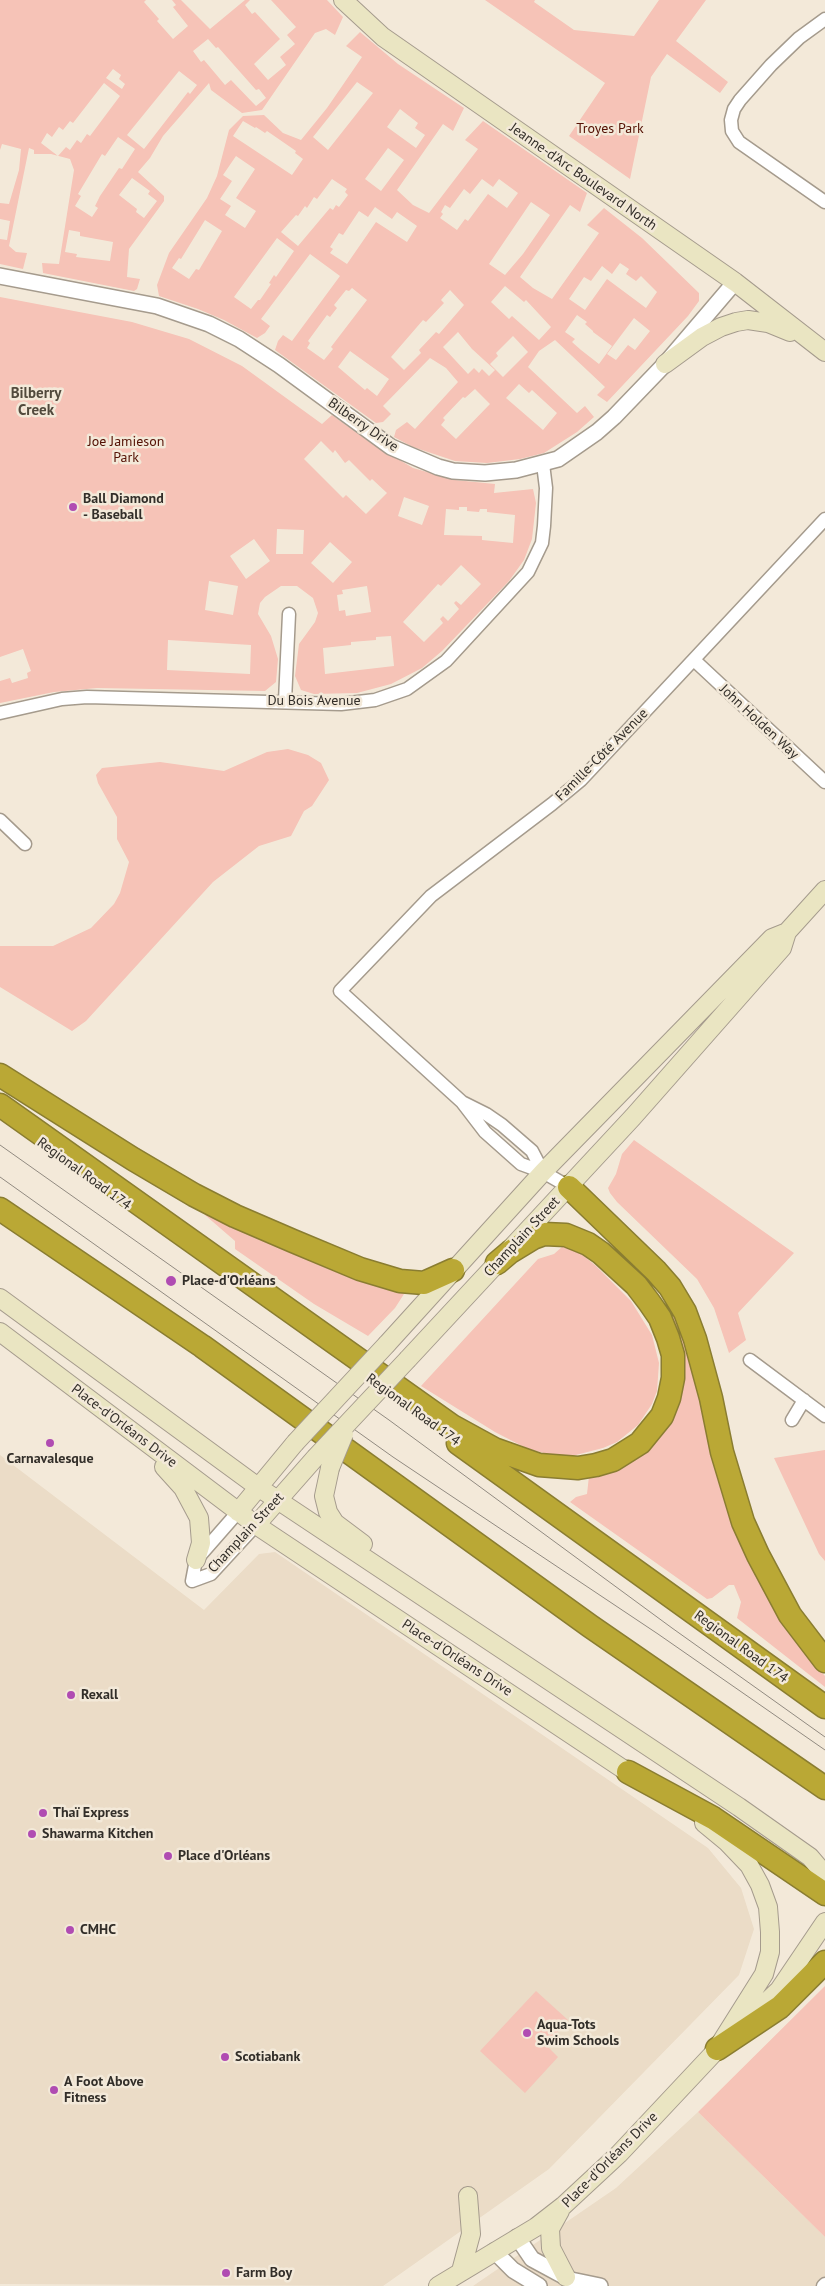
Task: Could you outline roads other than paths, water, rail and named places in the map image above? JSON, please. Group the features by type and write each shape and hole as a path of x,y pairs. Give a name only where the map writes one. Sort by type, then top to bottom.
{"highway":[{"path":"0,1075 133,1159 194,1195 235,1216 360,1269 400,1281 424,1283 454,1270"},
{"path":"0,1105 452,1426 494,1449 539,1465 578,1468 612,1460 640,1443 662,1416 669,1398 673,1378 673,1355 668,1338 660,1318 649,1302 624,1273 601,1253 578,1238 566,1235 544,1234 510,1252 497,1263"},
{"name":"Regional Road 174","path":"0,1114 825,1707"},
{"path":"569,1187 656,1271 670,1287 685,1312 695,1339 711,1398 722,1452 743,1522 790,1615 825,1662"},
{"path":"0,1209 202,1346 582,1620 825,1788"},
{"path":"628,1772 713,1818 825,1894"},
{"path":"717,2048 780,2007 825,1962"}],"main road":[{"name":"Jeanne-d'Arc Boulevard North","path":"343,0 383,37 735,282 821,348"},
{"path":"665,364 721,327 748,320 768,323 821,348"},
{"name":"Champlain Street","path":"256,1525 349,1422 634,1117 782,948 787,932 825,890"},
{"name":"Champlain Street","path":"238,1512 295,1443 544,1172 772,938 787,932"},
{"path":"0,1298 258,1487 739,1807 802,1851 822,1871 825,1879"},
{"name":"Place-d'Orléans Drive","path":"0,1332 256,1525 704,1823 727,1842 749,1865 760,1885 768,1907 770,1952 764,1974 717,2048"},
{"path":"111,1417 171,1474 192,1502 201,1529 201,1543 196,1560"},
{"path":"349,1422 330,1468 324,1496 328,1512 335,1523 456,1620"},
{"name":"Place-d'Orléans Drive","path":"438,2286 536,2227 563,2206 619,2154 717,2048 779,1990 825,1922"},
{"path":"461,2271 471,2234 468,2196"},
{"path":"563,2206 550,2229 551,2248 566,2277"}],"street":[{"path":"825,19 799,38 771,65 740,100 734,109 731,120 732,131 739,142 825,202"},
{"name":"Bilberry Drive","path":"0,276 157,306 225,331 279,365 391,447 422,461 453,471 477,473 516,470 558,459 597,432 665,364 735,282"},
{"name":"Du Bois Avenue","path":"0,713 62,699 87,697 341,704 375,700 407,689 446,662 520,582 535,560 542,543 544,526 546,488 543,464"},
{"name":"Famille-Côté Avenue","path":"544,1172 532,1151 486,1114 462,1102 340,991 431,896 574,786 825,519"},
{"path":"284,701 289,614"},
{"name":"John Holden Way","path":"694,660 825,782"},
{"path":"0,820 25,844"},
{"path":"544,1172 569,1187"},
{"path":"750,1360 825,1416"},
{"path":"792,1420 804,1400"},
{"name":"Champlain Street","path":"238,1512 196,1560 192,1581 211,1574 256,1525"},
{"path":"517,2237 532,2259 566,2277 600,2286"},
{"path":"494,2251 513,2270 539,2286"}],"tram line":[{"path":"0,1145 389,1420 672,1628 825,1737"},
{"path":"0,1177 393,1457 658,1634 825,1750"}],"place":[{"name":"Ball Diamond - Baseball","path":"73,507"},
{"name":"Place-d'Orléans","path":"171,1281"},
{"name":"Carnavalesque","path":"50,1443"},
{"name":"Rexall","path":"71,1695"},
{"name":"Thaï Express","path":"43,1813"},
{"name":"Shawarma Kitchen","path":"32,1834"},
{"name":"Place d'Orléans","path":"168,1856"},
{"name":"CMHC","path":"70,1930"},
{"name":"Aqua-Tots Swim Schools","path":"527,2033"},
{"name":"Scotiabank","path":"225,2057"},
{"name":"A Foot Above Fitness","path":"54,2090"},
{"name":"Farm Boy","path":"226,2273"}],"district":[{"name":"Bilberry Creek","path":"36,402"}],"park label":[{"name":"Troyes Park","path":"610,129"},
{"name":"Joe Jamieson Park","path":"126,450"}]}
